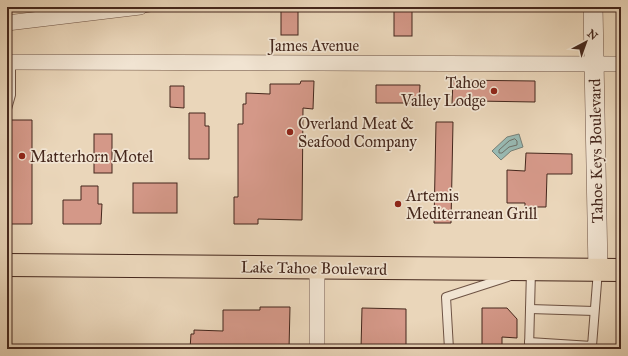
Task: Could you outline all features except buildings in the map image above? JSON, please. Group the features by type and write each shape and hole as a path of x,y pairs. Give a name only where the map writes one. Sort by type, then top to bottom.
{"highway":[{"name":"Lake Tahoe Boulevard","path":"7,265 621,270"}],"street":[{"path":"7,24 140,7"},
{"name":"Tahoe Keys Boulevard","path":"593,7 598,270"},
{"name":"James Avenue","path":"9,62 621,64"},
{"path":"317,268 317,349"}],"lane":[{"path":"7,24 150,7"},
{"path":"7,109 11,95 9,62"},
{"path":"449,349 446,297 531,270 529,346 593,347 594,311 598,270"},
{"path":"530,309 594,311"}],"water":[{"path":"519,134 523,147 511,151 501,160 492,151 507,137"}],"place":[{"name":"Tahoe Valley Lodge","path":"494,91"},
{"name":"Overland Meat & Seafood Company","path":"290,132"},
{"name":"Matterhorn Motel","path":"22,156"},
{"name":"Artemis Mediterranean Grill","path":"398,204"}]}
